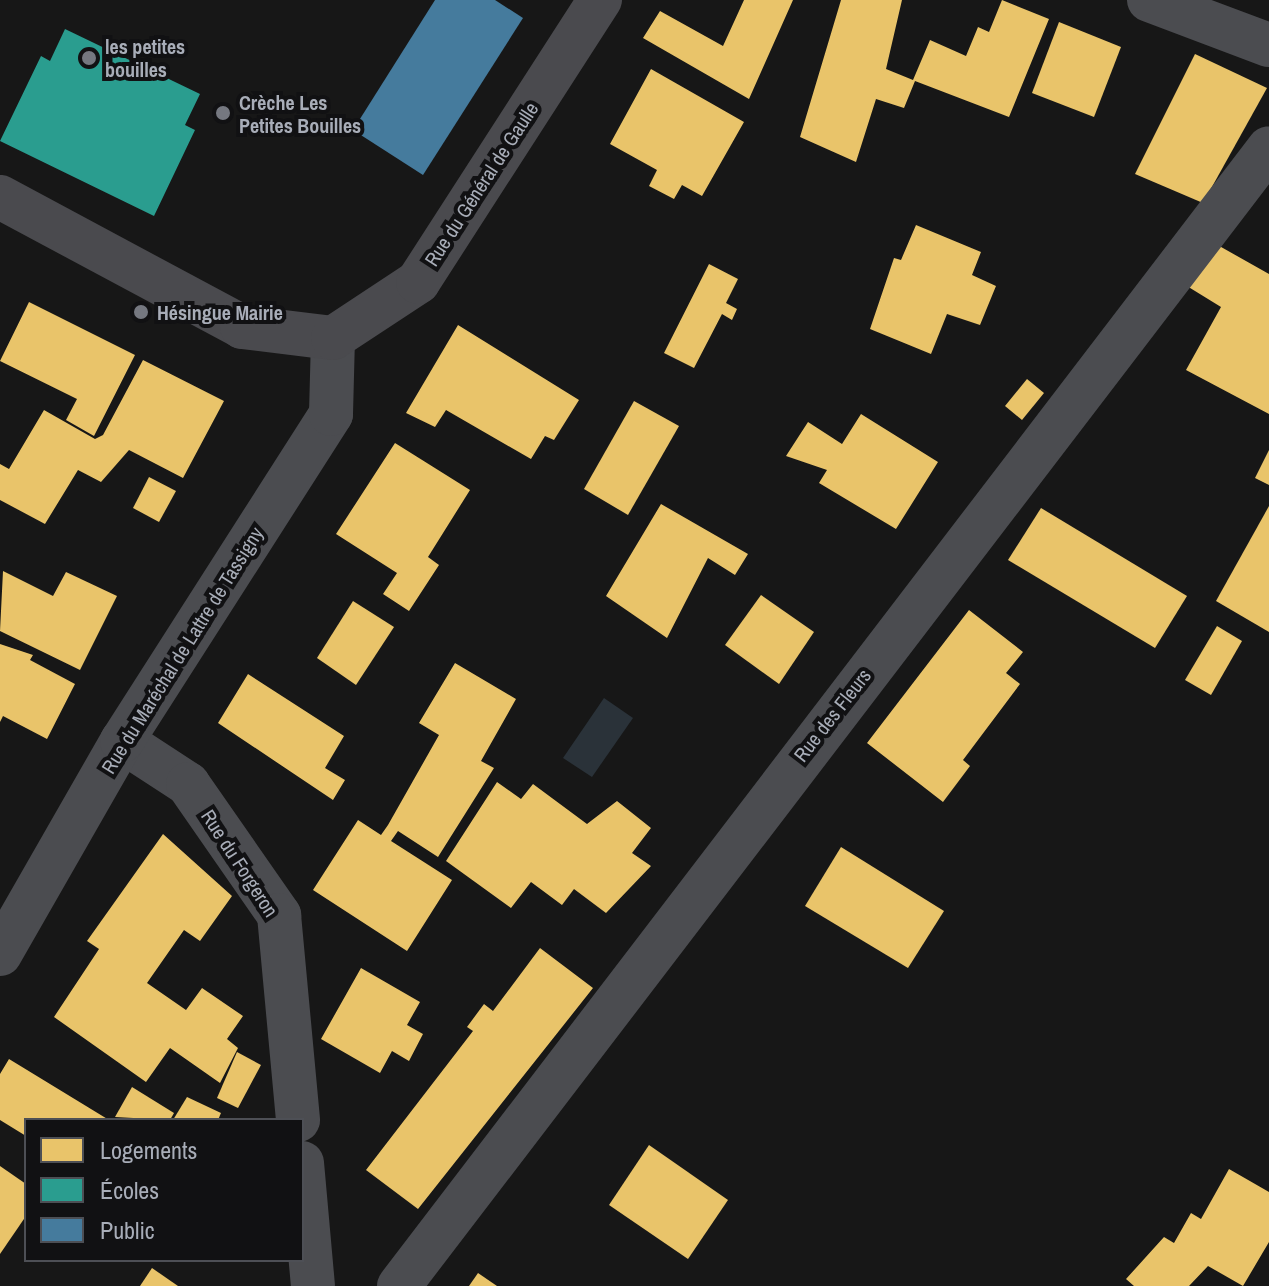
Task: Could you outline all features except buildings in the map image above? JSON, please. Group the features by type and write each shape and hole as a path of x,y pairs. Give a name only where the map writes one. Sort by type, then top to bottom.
{"main road":[{"name":"Rue du Général de Gaulle","path":"333,338 418,282 600,0"},
{"path":"0,197 242,327 333,338"}],"street":[{"path":"1149,0 1269,45"},
{"name":"Rue des Fleurs","path":"399,1286 1269,148"},
{"name":"Rue du Maréchal de Lattre de Tassigny","path":"0,954 122,741 331,414 333,338"},
{"name":"Rue du Forgeron","path":"122,741 188,784 279,915 298,1118"},
{"path":"304,1185 313,1286"}],"shaded area":[{"path":"604,698 633,718 592,777 563,758"}],"place":[{"name":"les petites bouilles","path":"89,58"},
{"name":"Crèche Les Petites Bouilles","path":"223,113"},
{"name":"Hésingue Mairie","path":"141,312"}]}
